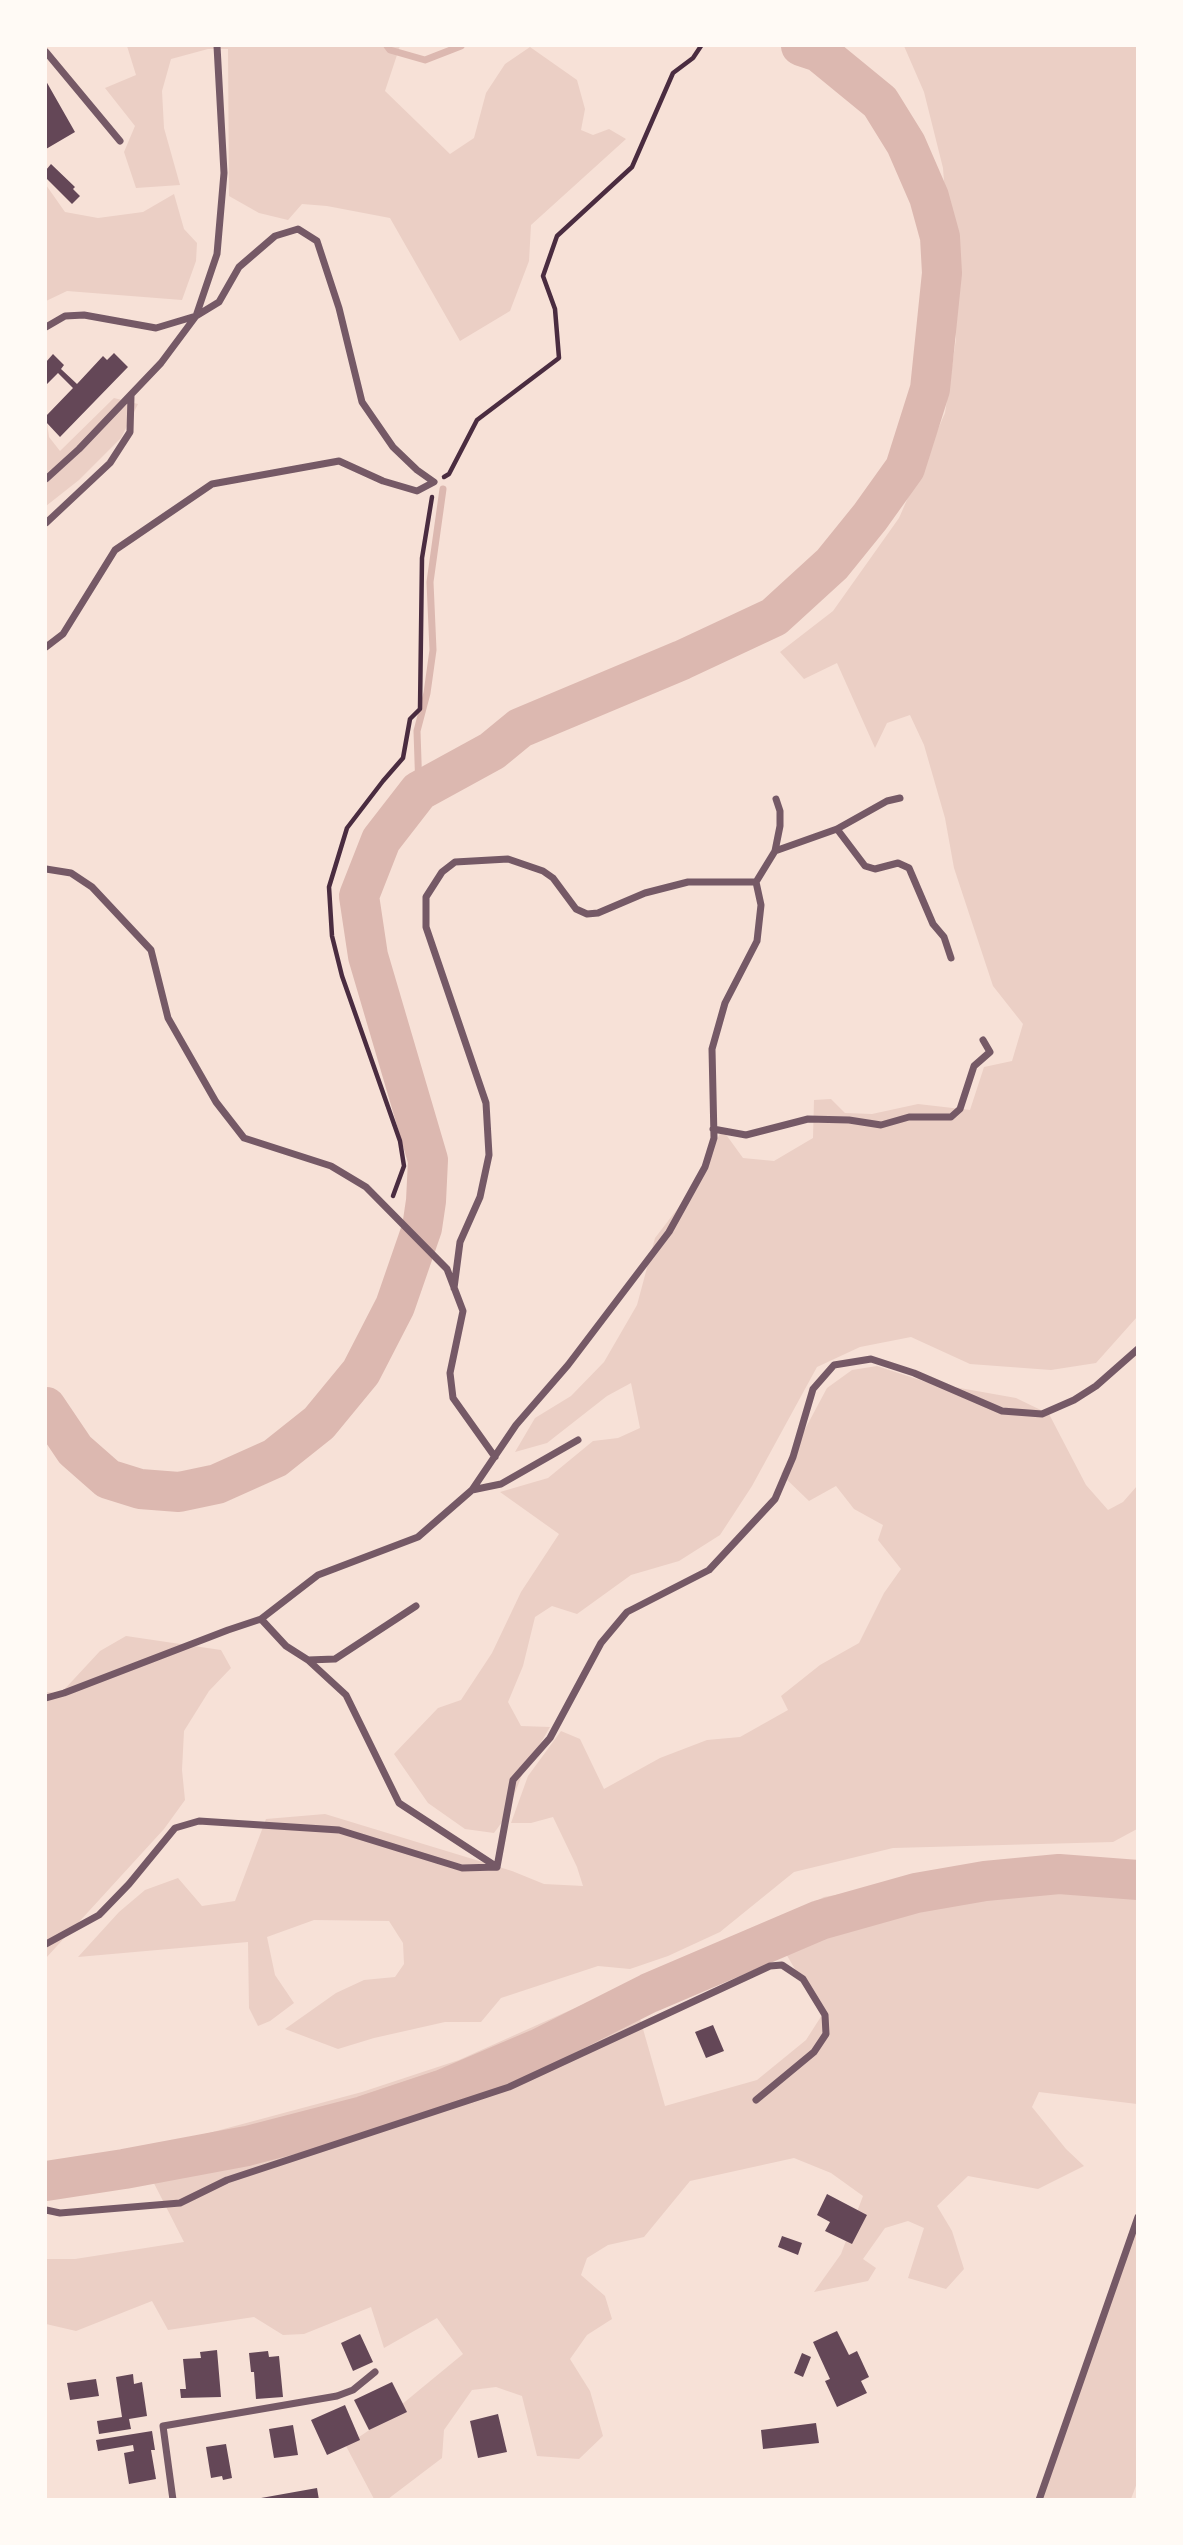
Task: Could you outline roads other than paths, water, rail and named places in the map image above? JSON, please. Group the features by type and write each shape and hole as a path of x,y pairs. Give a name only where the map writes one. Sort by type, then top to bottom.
{"street":[{"path":"46,479 79,449 161,363 196,316 217,254 224,173 217,46"},
{"path":"46,52 120,141"},
{"path":"46,327 65,316 84,315 156,327 196,316 219,302 239,267 275,236 298,229 317,241 339,308 362,402 393,447 417,470 435,482 417,491 383,481 340,461 212,484 115,550 63,634 46,647"},
{"path":"46,523 110,463 130,432 131,395"},
{"path":"775,851 837,829 887,801 900,798"},
{"path":"46,1698 261,1619 318,1575 418,1537 472,1490 516,1425 568,1365 669,1232 705,1167 713,1138 712,1048 726,1003 757,941 761,905 755,882 775,851 780,819 776,799"},
{"path":"837,829 866,866 875,869 898,863 909,868 933,924 944,937 951,958"},
{"path":"454,1288 460,1242 480,1197 489,1155 486,1104 426,927 426,897 442,872 455,862 508,859 543,871 554,878 576,909 587,914 598,913 645,893 688,882 755,882"},
{"path":"46,869 71,873 92,887 151,950 169,1018 216,1102 244,1138 331,1166 366,1187 447,1269 463,1311 450,1373 453,1398 495,1457"},
{"path":"713,1129 746,1135 808,1119 849,1120 881,1125 909,1117 951,1117 960,1109 974,1066 990,1052 984,1041"},
{"path":"497,1867 513,1780 550,1738 601,1643 627,1612 709,1570 775,1499 793,1457 813,1389 834,1365 872,1359 914,1373 1002,1411 1042,1414 1074,1400 1096,1386 1138,1349"},
{"path":"472,1490 501,1484 578,1440"},
{"path":"308,1660 335,1659 416,1606"},
{"path":"261,1619 286,1646 308,1660 346,1695 399,1803 497,1867"},
{"path":"46,1944 99,1915 129,1884 175,1828 199,1821 339,1830 462,1868 497,1867"},
{"path":"46,2210 60,2213 180,2203 228,2180 509,2087 771,1966 782,1965 803,1979 825,2015 827,2034 814,2052 756,2101"},
{"path":"1039,2500 1138,2217"},
{"path":"173,2500 163,2426 337,2396 353,2390 376,2372"}],"waterway":[{"path":"387,46 390,50 425,60 461,46"},
{"path":"46,1407 75,1450 108,1479 140,1489 179,1492 217,1484 275,1458 319,1423 361,1372 395,1306 422,1228 426,1201 428,1160 368,956 359,896 381,840 419,791 492,751 520,728 682,660 774,617 832,564 905,468 930,389 942,273 940,237 929,197 906,144 880,102 819,52 801,46"},
{"path":"419,791 417,731 427,693 433,650 430,582 443,489"},
{"path":"46,2181 247,2146 363,2116 444,2089 538,2049 649,1993 820,1920 916,1893 985,1881 1059,1874 1138,1880"}]}
